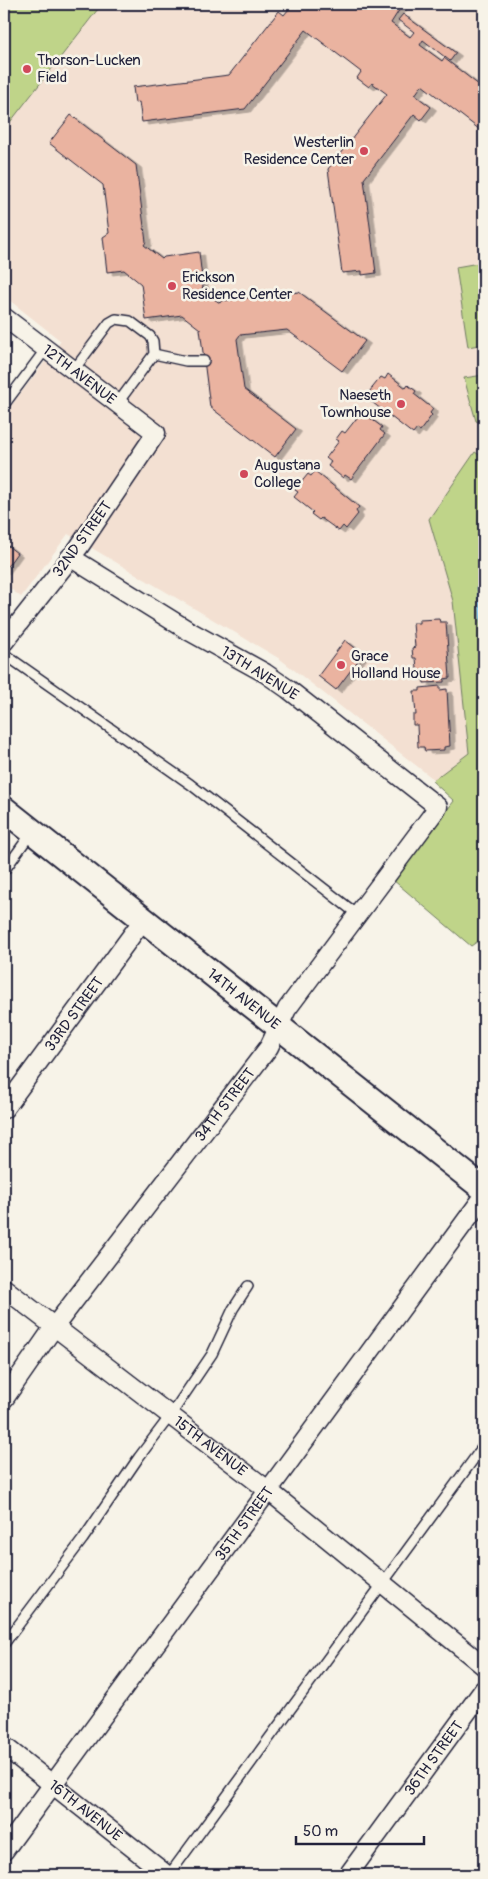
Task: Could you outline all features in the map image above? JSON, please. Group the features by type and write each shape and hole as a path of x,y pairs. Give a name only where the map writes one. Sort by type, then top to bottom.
{"street":[{"name":"12TH AVENUE","path":"4,317 156,433"},
{"name":"32ND STREET","path":"5,649 156,433"},
{"name":"13TH AVENUE","path":"70,557 189,631 265,673 438,807"},
{"name":"34TH STREET","path":"4,1399 54,1327 270,1046 277,1027 287,1009 438,807"},
{"name":"14TH AVENUE","path":"4,809 484,1189"},
{"name":"33RD STREET","path":"4,1110 143,920"},
{"name":"35TH STREET","path":"4,1851 484,1196"},
{"name":"15TH AVENUE","path":"4,1288 269,1491 484,1666"},
{"name":"36TH STREET","path":"348,1875 484,1689"},
{"name":"16TH AVENUE","path":"4,1746 168,1875"}],"lane":[{"path":"73,371 109,323 116,319 130,320 150,336 153,341 154,354 117,404"},
{"path":"4,405 45,350"},
{"path":"154,354 186,361 204,361"},
{"path":"5,649 190,784 358,915"},
{"path":"4,871 33,832"},
{"path":"4,1644 170,1416 212,1354 233,1310 248,1286"},
{"path":"168,1875 384,1584 484,1445"}],"shaded area":[{"name":"Augustana College","path":"4,4 484,4 484,942 400,876 459,799 280,659 68,534 21,597 4,584 4,415 61,341 4,296"}],"green space":[{"name":"Thorson-Lucken Field","path":"4,4 92,4 98,9 4,130"},
{"path":"484,262 484,344 468,347 456,267"},
{"path":"484,375 484,424 476,421 464,378"},
{"path":"475,452 484,458 484,937 471,946 393,880 454,801 432,781 469,753 453,601 429,519"}],"water":[{"path":"484,566 484,661 477,587"}],"building":[{"name":"Westerlin Residence Center","path":"293,4 403,4 391,23 410,37 414,32 398,20 403,14 456,53 450,61 423,40 420,45 442,61 444,58 484,89 484,133 422,85 415,95 431,107 421,120 414,114 364,179 376,273 362,275 362,271 342,273 328,169 387,94 372,83 369,87 357,78 361,72 306,30 245,109 142,122 139,102 135,103 133,87 229,75 279,11 284,15"},
{"name":"Erickson Residence Center","path":"71,115 136,165 146,242 144,245 162,259 164,257 199,252 203,287 201,290 220,303 221,301 299,292 365,341 342,371 287,330 240,335 237,339 244,389 296,429 275,457 210,407 200,329 182,315 146,320 141,284 124,270 107,272 103,237 109,233 103,185 49,143"},
{"name":"Naeseth Townhouse","path":"388,374 406,388 408,385 416,391 414,394 433,409 430,413 432,415 420,431 417,429 413,434 368,399 372,394 369,392 381,377 385,379"},
{"name":"Naeseth Townhouse","path":"360,414 364,417 366,415 382,427 380,430 385,434 351,479 345,475 343,478 328,466 331,462 326,458 339,441 336,439 342,431 345,433"},
{"path":"315,471 359,507 356,511 358,514 346,529 343,526 339,531 321,518 319,520 311,514 313,512 294,497 298,492 295,490 308,474 311,476"},
{"path":"4,543 17,553 4,571"},
{"path":"439,619 440,622 446,622 450,678 444,679 444,682 424,683 424,679 418,680 416,658 413,658 412,648 415,647 413,623 419,623 419,620"},
{"name":"Grace Holland House","path":"345,640 363,654 336,690 318,676"},
{"path":"440,686 440,690 447,689 450,746 444,747 444,750 425,751 424,747 418,747 417,725 413,725 413,715 416,715 414,691 420,691 420,688"}],"place":[{"name":"Thorson-Lucken Field","path":"27,69"},
{"name":"Westerlin Residence Center","path":"364,151"},
{"name":"Erickson Residence Center","path":"172,286"},
{"name":"Naeseth Townhouse","path":"401,404"},
{"name":"Augustana College","path":"244,474"},
{"name":"Grace Holland House","path":"341,665"}]}
